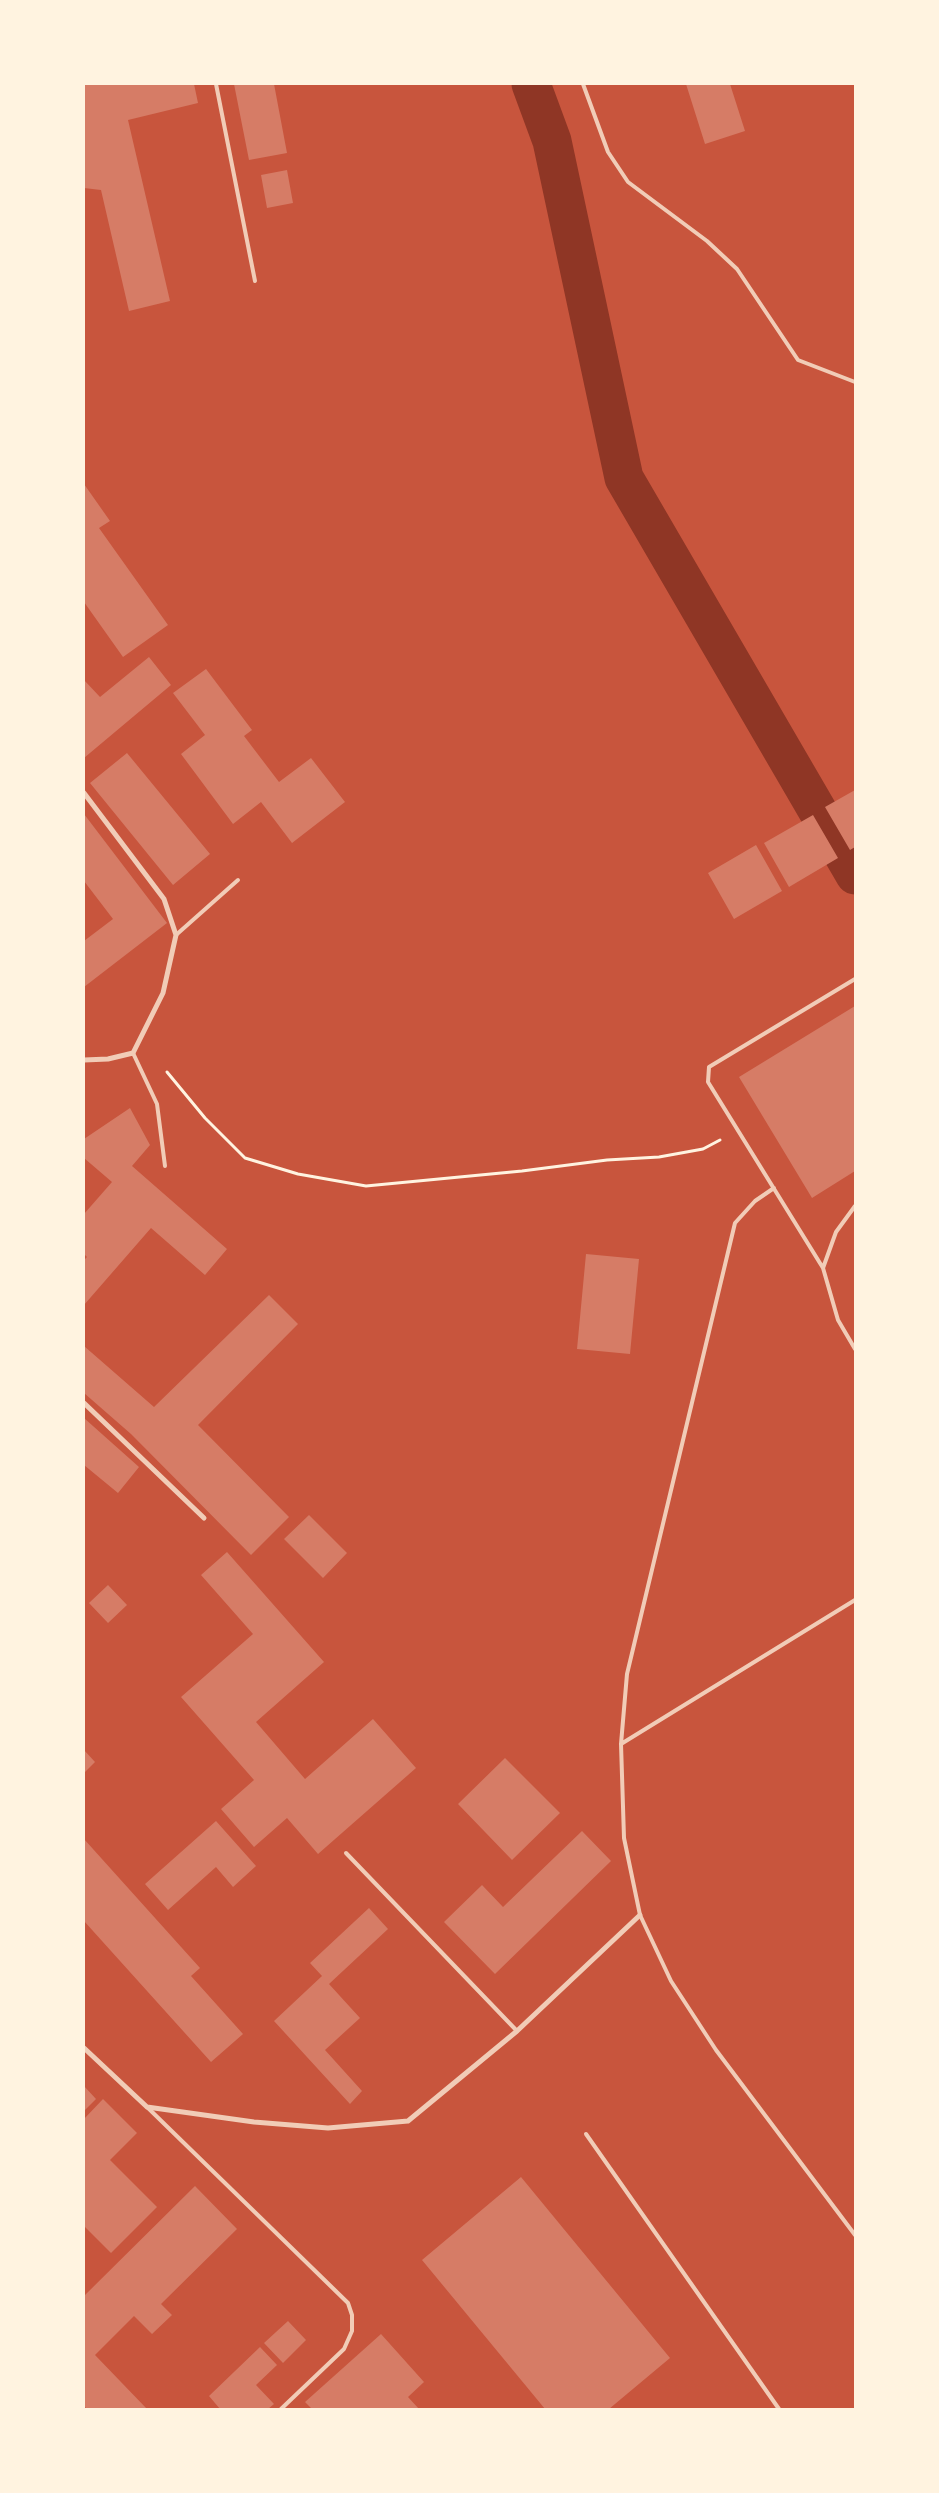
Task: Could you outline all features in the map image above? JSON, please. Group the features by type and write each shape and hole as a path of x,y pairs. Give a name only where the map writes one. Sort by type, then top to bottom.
{"street":[{"path":"84,793 164,899 176,935 163,993 133,1053 108,1059 84,1060"},
{"path":"84,1403 204,1518"},
{"path":"84,2048 147,2107 254,2122 328,2128 408,2121 517,2031 640,1915"}],"lane":[{"path":"216,84 255,280"},
{"path":"583,84 608,152 628,182 707,241 737,269 798,360 855,382"},
{"path":"176,935 238,880"},
{"path":"855,979 710,1067 708,1082 823,1268 838,1320 855,1349"},
{"path":"133,1053 157,1104 165,1166"},
{"path":"774,1188 755,1201 735,1223 627,1674 620,1744 624,1838 640,1915 671,1981 716,2050 855,2235"},
{"path":"823,1268 836,1232 855,1206"},
{"path":"620,1744 855,1600"},
{"path":"346,1853 517,2031"},
{"path":"147,2107 348,2302 352,2315 352,2331 344,2349 280,2409"},
{"path":"586,2134 779,2409"}],"path":[{"path":"133,1053 149,1057 170,1075 204,1118 245,1158 298,1174 366,1186 522,1171 607,1160 659,1157 703,1149 738,1131"}],"building":[{"path":"84,84 194,84 198,103 128,120 170,301 129,311 101,190 84,188"},
{"path":"234,84 274,84 287,153 249,160"},
{"path":"686,84 730,84 745,131 705,144"},
{"path":"287,170 293,203 267,208 261,175"},
{"path":"84,484 110,521 99,528 168,625 123,657 84,602"},
{"path":"149,657 171,685 84,758 84,680 100,697"},
{"path":"206,669 252,730 244,736 279,782 311,758 345,802 292,843 261,802 233,824 181,754 205,735 173,693"},
{"path":"127,753 210,854 173,885 90,783"},
{"path":"855,790 855,847 850,850 825,807"},
{"path":"84,814 167,923 84,987 84,941 113,919 84,881"},
{"path":"813,815 838,858 789,887 764,843"},
{"path":"756,845 782,891 734,919 708,873"},
{"path":"855,1006 855,1171 812,1198 739,1077"},
{"path":"130,1108 150,1145 132,1166 227,1249 205,1275 151,1228 84,1305 84,1260 87,1257 84,1254 84,1214 112,1182 84,1158 84,1139"},
{"path":"586,1254 639,1259 630,1354 577,1349"},
{"path":"269,1295 298,1324 198,1425 289,1517 251,1555 131,1434 84,1393 84,1346 154,1407"},
{"path":"84,1418 139,1467 118,1493 84,1465"},
{"path":"309,1515 347,1553 323,1578 284,1539"},
{"path":"227,1552 324,1662 256,1722 305,1779 373,1719 416,1768 318,1854 287,1818 254,1847 221,1809 254,1780 181,1697 253,1634 201,1575"},
{"path":"108,1585 127,1605 108,1623 89,1603"},
{"path":"84,1750 95,1762 84,1773"},
{"path":"505,1758 560,1813 512,1860 458,1804"},
{"path":"216,1821 256,1866 233,1887 216,1867 168,1910 145,1884"},
{"path":"582,1831 611,1861 495,1974 444,1922 482,1885 503,1907"},
{"path":"84,1839 200,1968 191,1976 243,2034 211,2062 84,1921"},
{"path":"369,1908 388,1929 329,1984 360,2018 325,2050 362,2091 350,2104 274,2021 322,1976 310,1963"},
{"path":"84,2086 96,2099 84,2111"},
{"path":"103,2099 137,2133 110,2160 157,2207 111,2253 84,2226 84,2119"},
{"path":"521,2177 670,2358 609,2409 545,2409 422,2260"},
{"path":"195,2186 237,2229 161,2304 172,2315 152,2334 134,2316 95,2355 147,2409 87,2409 84,2406 84,2296"},
{"path":"288,2321 306,2340 283,2363 264,2343"},
{"path":"381,2334 424,2382 408,2397 419,2409 312,2409 305,2402"},
{"path":"260,2347 277,2365 256,2385 274,2404 268,2409 220,2409 209,2396"}],"waterway":[{"path":"531,84 552,141 624,478 855,875"}]}
